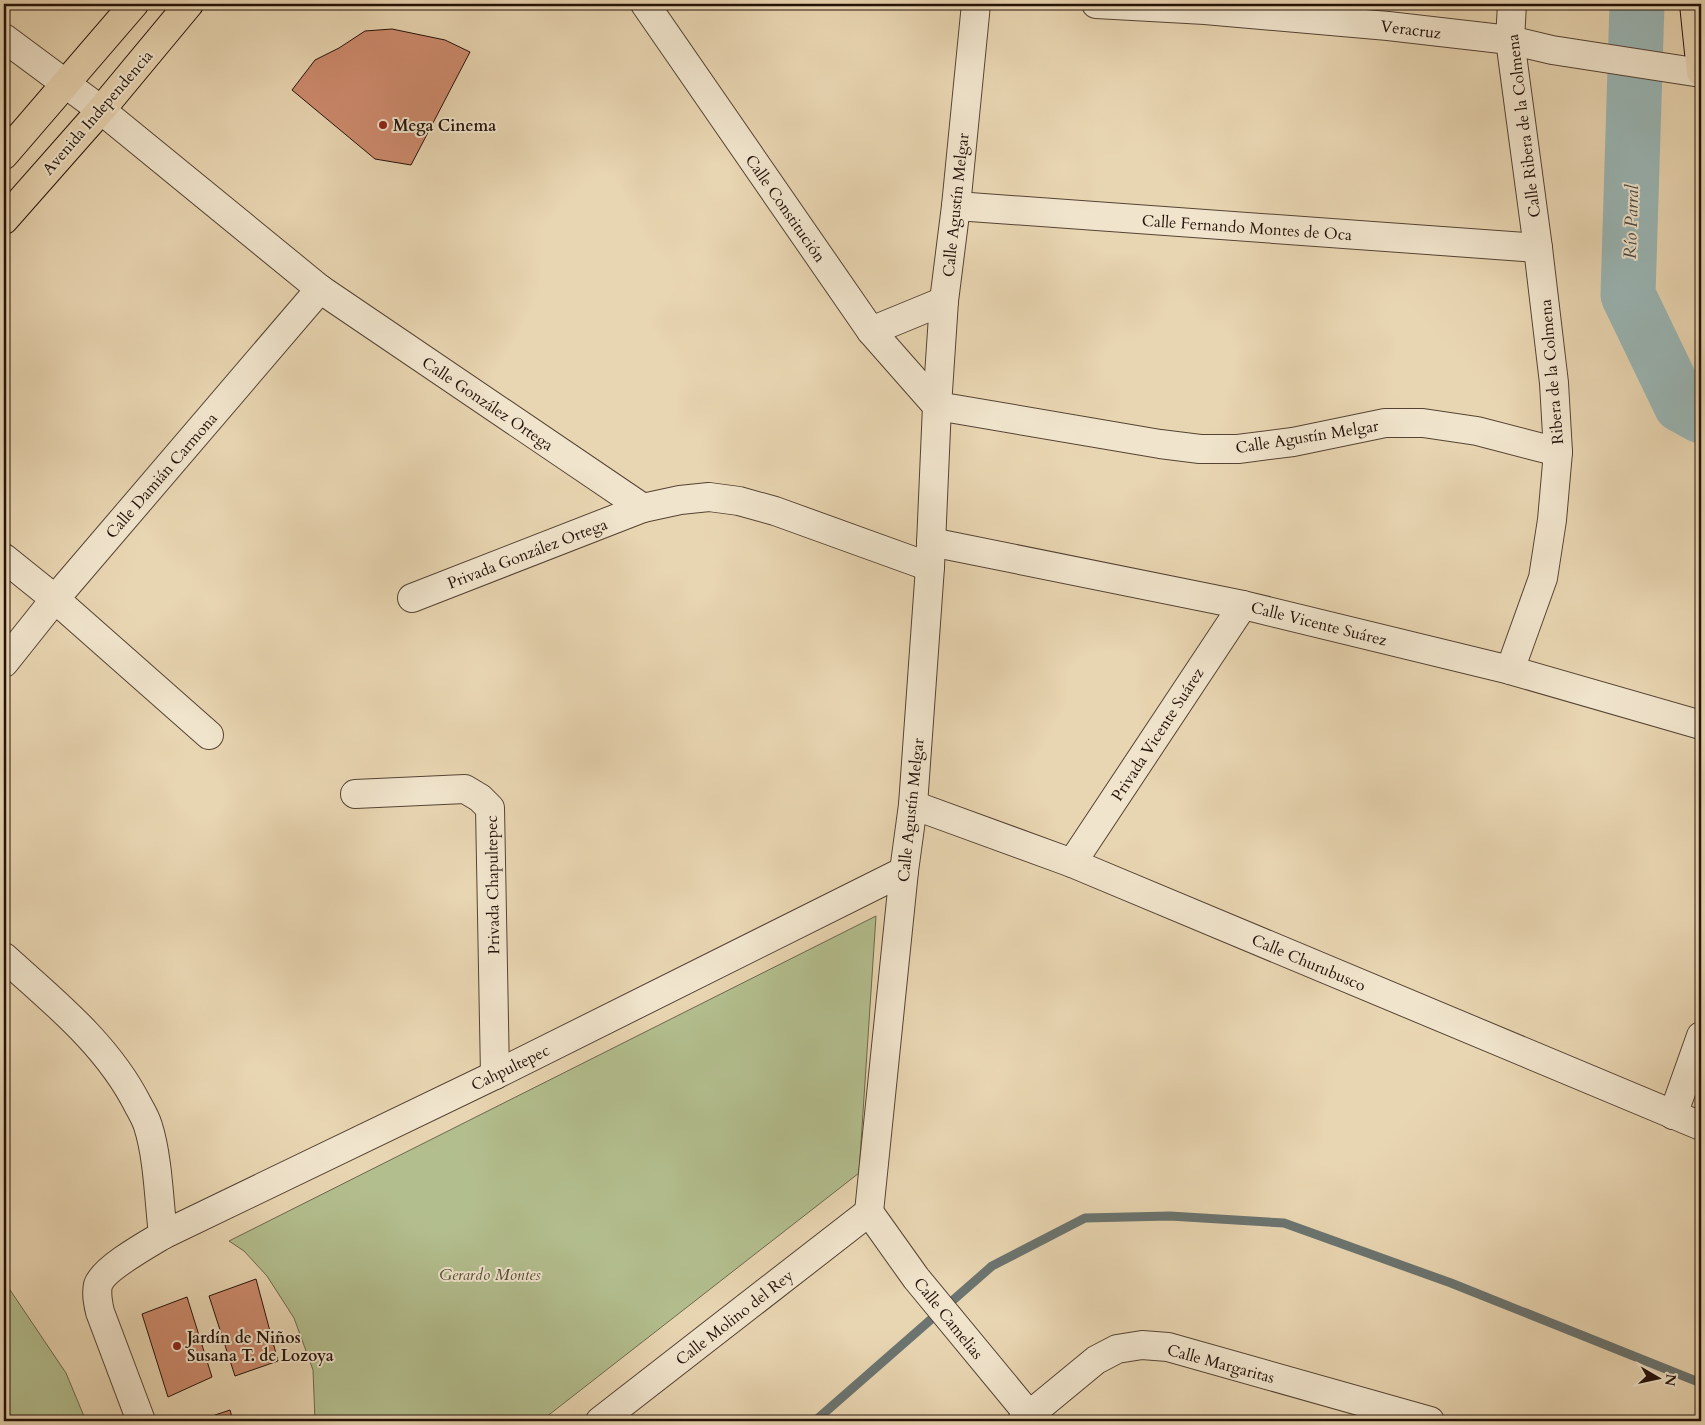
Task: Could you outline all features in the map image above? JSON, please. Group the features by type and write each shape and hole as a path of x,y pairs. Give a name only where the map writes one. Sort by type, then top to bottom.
{"main road":[{"path":"4,155 64,83 134,4"},
{"name":"Avenida Independencia","path":"4,220 189,4"},
{"path":"1694,4 1701,72"}],"street":[{"name":"Calle Constitución","path":"645,4 871,332 937,406"},
{"name":"Calle Agustín Melgar","path":"869,1212 904,872 913,805 930,554 944,301 956,206 976,4"},
{"name":"Veracruz","path":"1096,4 1291,17 1388,26 1510,40 1552,50 1701,72"},
{"name":"Calle Ribera de la Colmena","path":"1512,4 1510,40 1538,248"},
{"name":"Calle González Ortega","path":"4,38 100,110 320,289 643,508"},
{"name":"Calle Fernando Montes de Oca","path":"956,206 1538,248"},
{"name":"Ribera de la Colmena","path":"1510,670 1543,578 1552,520 1558,452 1554,384 1538,248"},
{"name":"Calle Damián Carmona","path":"4,663 55,599 320,289"},
{"path":"871,332 944,301"},
{"name":"Calle Agustín Melgar","path":"937,406 1160,444 1200,449 1238,449 1284,443 1385,423 1423,423 1477,431 1558,452"},
{"path":"643,508 680,500 709,497 739,501 930,554"},
{"name":"Privada González Ortega","path":"412,598 643,508"},
{"name":"Calle Vicente Suárez","path":"930,554 1243,605 1510,670 1701,725"},
{"path":"4,558 55,599 208,735"},
{"name":"Privada Vicente Suárez","path":"1072,862 1243,605"},
{"name":"Privada Chapultepec","path":"355,794 465,789 480,798 490,808 495,1075"},
{"name":"Calle Churubusco","path":"913,805 1072,862 1701,1126"},
{"name":"Cahpultepec","path":"141,1421 100,1312 97,1298 98,1284 105,1274 116,1265 163,1235 495,1075 904,872"},
{"path":"4,957 60,1007 92,1040 129,1087 148,1125 155,1164 163,1235"},
{"path":"1672,1115 1701,1036"},
{"name":"Calle Camelias","path":"869,1212 916,1278 1028,1419"},
{"name":"Calle Molino del Rey","path":"600,1421 869,1212"},
{"name":"Calle Margaritas","path":"1028,1419 1096,1360 1117,1349 1142,1345 1168,1348 1430,1421"}],"green space":[{"name":"Gerardo Montes","path":"876,916 859,1173 541,1421 315,1421 313,1370 294,1318 267,1276 244,1251 229,1241"},
{"path":"4,1281 66,1373 86,1421 4,1421"}],"building":[{"name":"Mega Cinema","path":"392,29 445,40 470,52 411,165 375,159 292,90 315,60 339,48 365,31"},
{"name":"Jardín de Niños Susana T. de Lozoya","path":"256,1279 278,1361 235,1376 209,1296"},
{"name":"Jardín de Niños Susana T. de Lozoya","path":"187,1297 212,1377 168,1397 142,1314"},
{"name":"Jardín de Niños Susana T. de Lozoya","path":"230,1410 233,1421 197,1421"}],"waterway":[{"name":"Río Parral","path":"1637,4 1628,295 1681,405 1701,416"},
{"path":"815,1421 992,1266 1085,1218 1170,1216 1284,1223 1451,1283 1701,1383"}],"place":[{"name":"Mega Cinema","path":"383,125"},
{"name":"Jardín de Niños Susana T. de Lozoya","path":"177,1346"}]}
